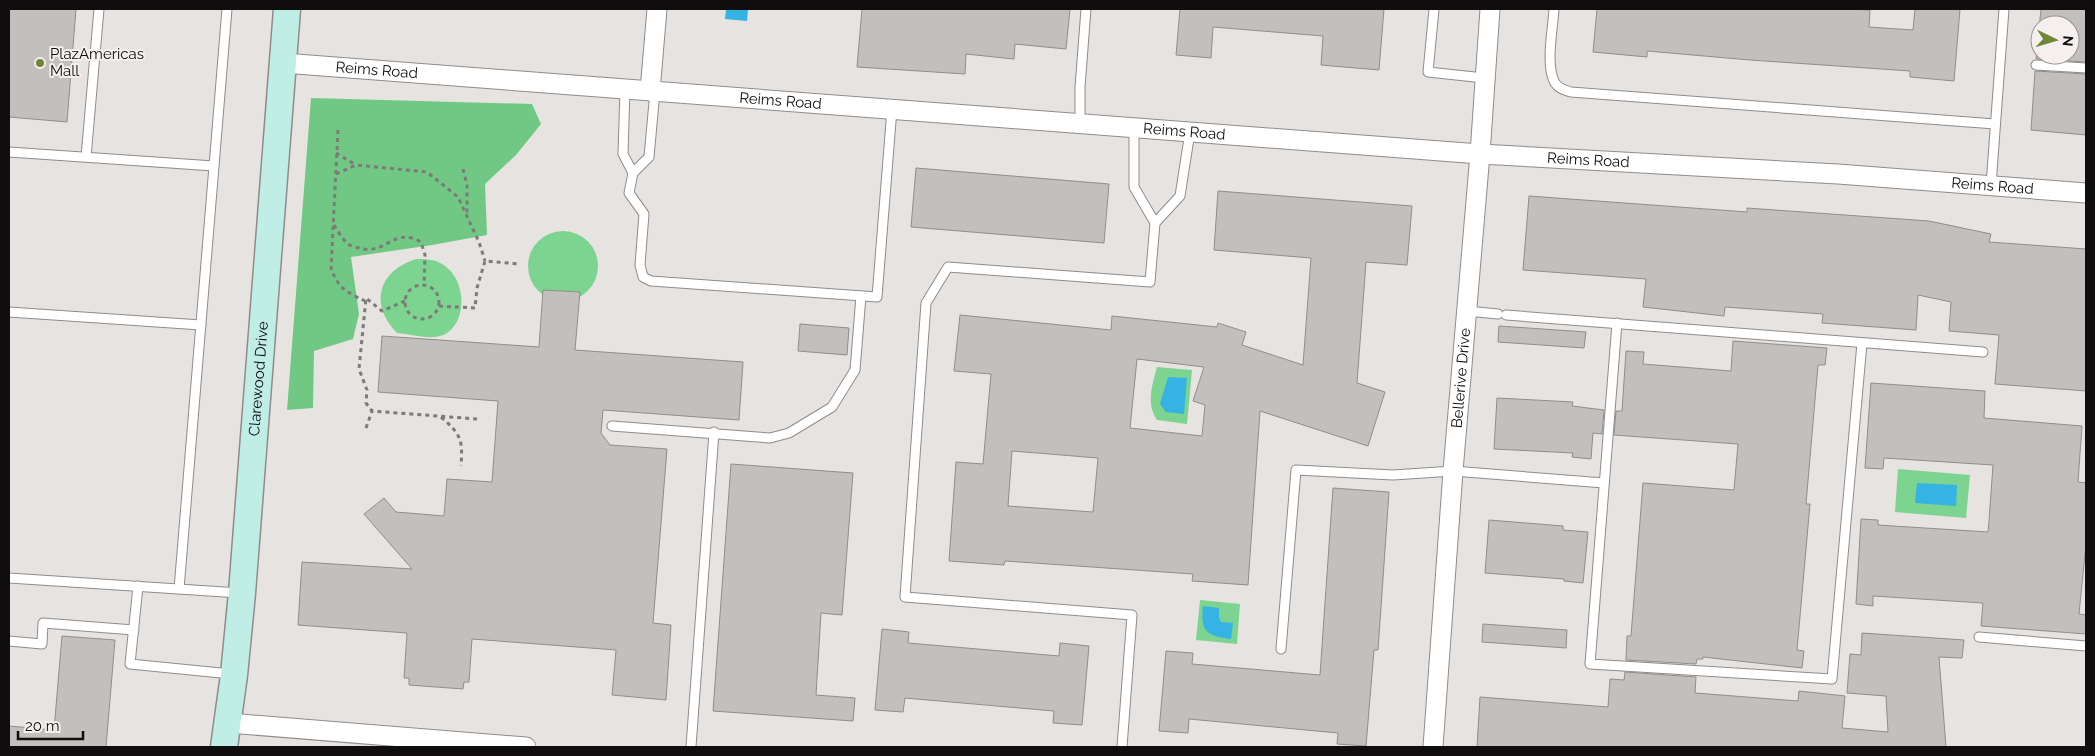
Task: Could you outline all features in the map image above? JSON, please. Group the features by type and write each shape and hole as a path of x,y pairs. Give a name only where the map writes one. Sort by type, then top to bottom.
{"street":[{"name":"Clarewood Drive","path":"226,735 242,593 287,9"},
{"path":"652,91 656,9"},
{"name":"Bellerive Drive","path":"1433,747 1490,9"},
{"name":"Reims Road","path":"283,63 1480,154 1991,185 2086,193"},
{"path":"226,735 526,747"}],"lane":[{"path":"86,157 99,9"},
{"path":"179,589 227,9"},
{"path":"1080,124 1080,87 1086,9"},
{"path":"1434,9 1428,72 1484,78"},
{"path":"1554,9 1550,56 1552,76 1556,84 1563,90 1995,124"},
{"path":"1991,185 2004,9"},
{"path":"2048,65 2086,68"},
{"path":"625,89 623,154 633,173 630,193 644,214 640,265 643,277 651,282 877,297 892,109"},
{"path":"633,173 649,157 652,91"},
{"path":"1122,747 1132,615 905,597 926,303 948,267 1150,282 1155,224 1134,187 1134,128"},
{"path":"1155,224 1180,196 1190,132"},
{"path":"9,152 214,166"},
{"path":"612,426 714,432 770,438 789,433 832,407 854,370 861,296"},
{"path":"9,312 201,324"},
{"path":"1467,312 1982,352"},
{"path":"1617,323 1590,664 1832,679 1862,343"},
{"path":"691,747 714,432"},
{"path":"1281,649 1296,470 1393,475 1453,471 1604,483"},
{"path":"9,578 242,593"},
{"path":"138,586 130,664 234,675"},
{"path":"9,641 42,644 43,623 134,630"},
{"path":"1979,637 2086,646"}],"path":[{"path":"338,130 331,268 335,281 346,292 365,301 366,298 382,311 405,301"},
{"path":"336,153 356,165 427,172 458,196 479,242 485,261 477,288 475,308 438,306"},
{"path":"336,174 356,165"},
{"path":"463,169 466,186 467,217"},
{"path":"333,224 348,245 362,249 374,250 400,237 411,236 421,242 425,255 424,285"},
{"path":"485,261 519,264"},
{"path":"424,285 437,294 438,306 434,314 429,317 418,318 408,312 405,301 413,288 424,285"},
{"path":"365,301 359,369 367,390 366,402 372,411"},
{"path":"372,411 477,419"},
{"path":"366,428 372,411"},
{"path":"441,416 453,427 462,444 461,466"}],"green space":[{"path":"311,98 532,104 541,124 516,155 485,184 487,235 351,257 359,314 353,339 314,351 313,408 287,410"},
{"path":"570,231 583,237 592,246 596,252 598,266 596,280 588,291 577,299 556,301 549,299 538,291 530,280 528,259 530,252 538,241 549,233"},
{"path":"416,259 439,262 451,272 457,282 461,293 459,317 454,327 446,334 430,337 397,333 388,322 383,311 381,300 386,280 403,264"},
{"path":"1157,367 1192,370 1187,424 1157,420 1152,407 1151,394"},
{"path":"1898,469 1970,475 1966,518 1895,512"},
{"path":"1200,600 1240,604 1237,644 1196,640"}],"water":[{"path":"726,9 748,9 747,21 725,19"},
{"path":"1168,377 1187,378 1184,414 1166,412 1160,404"},
{"path":"1917,483 1957,485 1956,506 1915,503"},
{"path":"1203,606 1219,608 1221,622 1233,623 1231,639 1216,636 1207,631 1203,622"}],"building":[{"name":"PlazAmericas Mall","path":"9,9 76,9 67,122 9,117"},
{"path":"862,9 1070,9 1066,49 1015,44 1014,59 966,54 965,74 857,67"},
{"path":"1180,9 1384,9 1379,70 1321,65 1323,36 1213,27 1211,58 1176,55"},
{"path":"1597,9 1870,10 1869,27 1913,30 1915,9 1960,9 1954,81 1910,77 1910,71 1647,51 1647,57 1593,52"},
{"path":"2041,9 2086,9 2086,62 2080,62 2080,15 2040,15"},
{"path":"2035,71 2086,74 2086,135 2031,130"},
{"path":"916,168 1109,184 1104,243 911,227"},
{"path":"1218,191 1412,206 1407,265 1366,262 1357,383 1385,392 1368,446 1260,411 1248,585 1192,581 1193,574 1005,561 1004,565 949,561 956,462 983,464 991,374 954,371 960,315 1111,330 1112,316 1217,327 1218,323 1246,332 1242,345 1303,365 1311,258 1214,250","holes":["1137,359 1204,367 1193,401 1205,405 1202,436 1130,428","1012,451 1098,458 1093,512 1008,506"]},
{"path":"1529,196 1747,212 1747,208 1929,221 1991,234 1989,242 2086,249 2086,391 1995,384 1999,335 1949,331 1951,302 1918,295 1916,330 1822,323 1823,314 1725,307 1724,316 1643,307 1646,279 1523,270"},
{"path":"543,290 580,292 575,350 743,362 739,420 603,410 601,433 610,445 667,449 653,623 671,625 666,700 612,695 616,650 472,639 469,682 464,682 463,689 409,685 409,678 404,678 407,633 298,625 302,562 412,569 364,514 384,498 396,512 444,516 447,479 492,482 498,401 378,392 382,336 539,347"},
{"path":"800,324 849,328 847,355 798,351"},
{"path":"1499,326 1586,332 1584,348 1498,342"},
{"path":"1733,341 1827,348 1825,365 1818,365 1806,504 1810,504 1797,650 1804,651 1802,668 1703,657 1703,659 1697,659 1696,664 1626,660 1627,636 1631,636 1643,483 1734,490 1738,444 1614,435 1616,411 1622,411 1626,351 1644,352 1643,364 1731,371"},
{"path":"1871,383 1985,391 1984,418 2082,426 2078,482 2086,483 2086,544 2079,614 2086,615 2086,634 1981,626 1983,603 1873,596 1873,606 1856,604 1861,519 1878,520 1878,525 1988,532 1993,465 1884,458 1883,469 1865,468"},
{"path":"1497,398 1573,402 1572,406 1604,410 1602,434 1593,433 1591,459 1572,457 1573,453 1494,449"},
{"path":"731,464 853,473 842,615 821,613 816,695 855,698 853,721 713,711"},
{"path":"1333,488 1389,492 1378,650 1374,650 1366,746 1337,744 1338,733 1189,719 1188,733 1159,731 1166,651 1193,653 1192,664 1320,675"},
{"path":"1489,520 1563,526 1563,530 1588,532 1583,583 1564,581 1564,579 1485,573"},
{"path":"1483,624 1567,630 1566,648 1482,642"},
{"path":"882,629 909,632 908,643 1059,656 1060,643 1089,646 1082,725 1053,723 1054,711 905,698 903,712 875,710"},
{"path":"1862,633 1964,640 1962,658 1939,657 1946,747 1477,747 1480,697 1608,707 1610,679 1624,680 1625,672 1696,677 1695,693 1798,701 1799,691 1845,696 1842,728 1888,732 1886,696 1847,693 1850,654 1861,655"},
{"path":"62,636 115,640 106,747 9,747 9,726 54,730"}],"place":[{"name":"PlazAmericas Mall","path":"40,63"}]}
